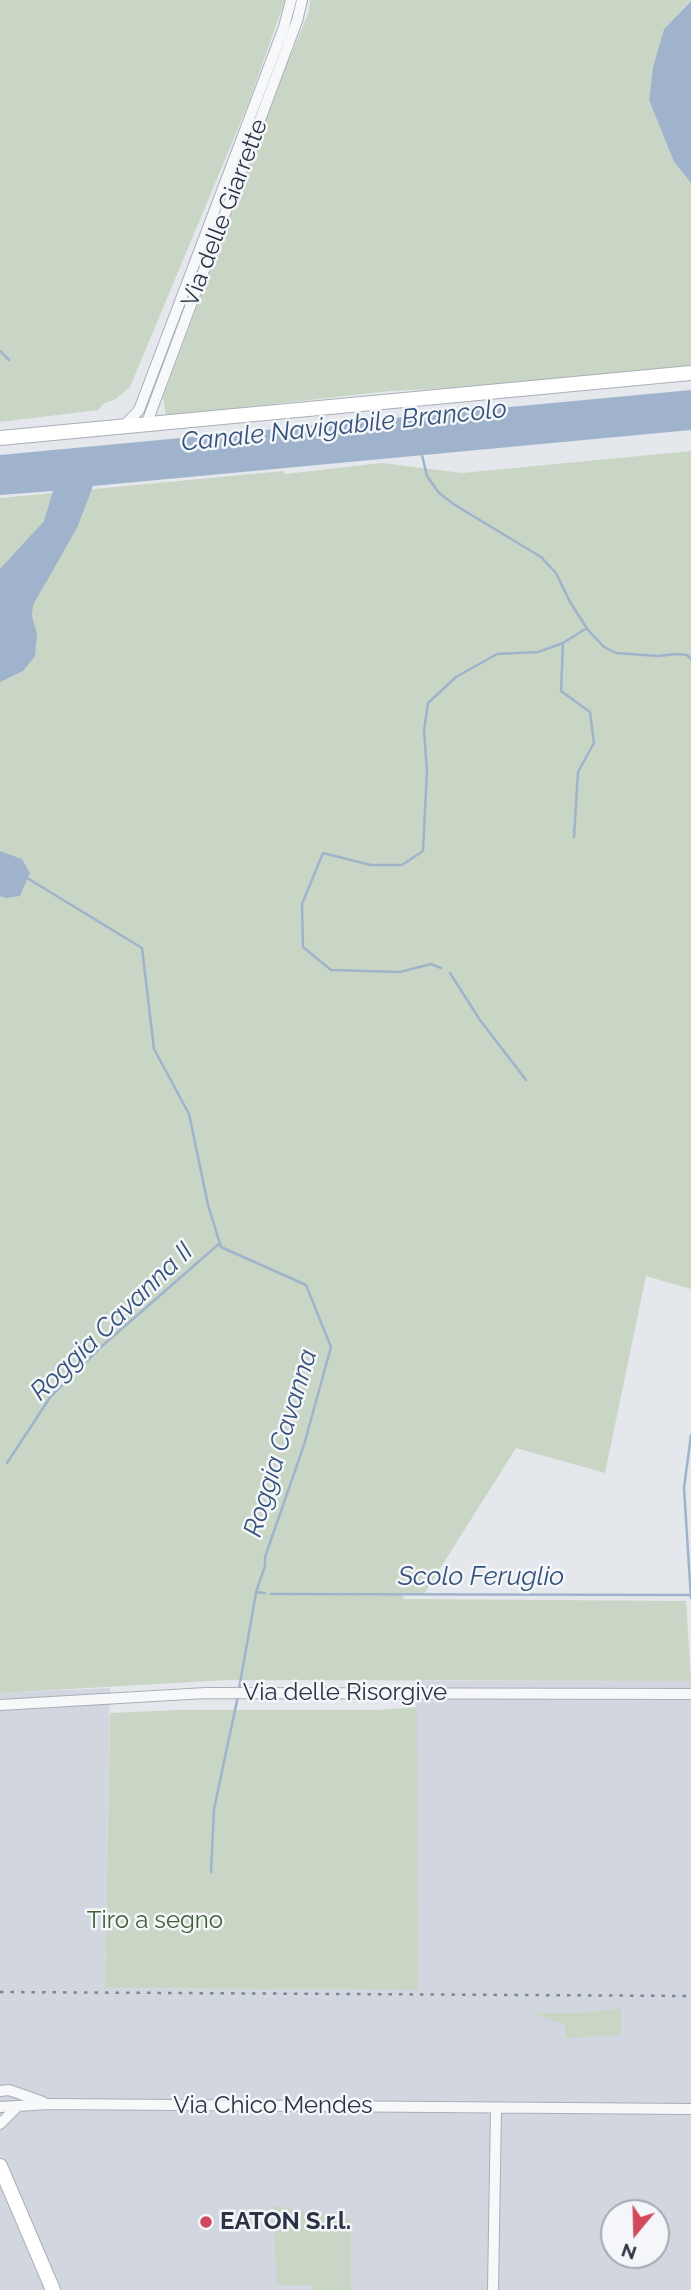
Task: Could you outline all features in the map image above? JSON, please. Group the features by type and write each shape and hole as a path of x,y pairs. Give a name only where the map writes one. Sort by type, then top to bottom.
{"street":[{"name":"Via delle Giarrette","path":"134,426 285,27 291,0"},
{"name":"Via delle Giarrette","path":"134,426 151,410 297,21 302,0"},
{"path":"0,438 691,373"},
{"path":"151,410 161,423"},
{"name":"Via delle Risorgive","path":"0,1705 260,1692 687,1694"},
{"name":"Via Chico Mendes","path":"3,2089 49,2104"},
{"name":"Via Chico Mendes","path":"0,2107 49,2104 691,2109"},
{"path":"0,2124 17,2107"},
{"path":"493,2290 496,2108"},
{"path":"0,2166 52,2290"}],"shaded area":[{"path":"416,1681 691,1681 691,2290 0,2290 0,1693 110,1688 105,1988 418,1990"}],"green space":[{"path":"0,0 285,0 249,102 130,387 98,410 0,422"},
{"path":"310,0 691,0 664,29 653,67 649,99 674,162 691,183 691,366 473,387 390,391 166,416 163,397 287,64 309,12"},
{"path":"691,451 691,1289 646,1276 605,1473 516,1448 424,1594 404,1594 403,1599 686,1601 691,1681 228,1680 0,1693 0,498 284,471 285,474 382,463 462,473"},
{"name":"Tiro a segno","path":"417,1707 418,1990 105,1988 110,1713 178,1710 378,1710"},
{"path":"621,2008 621,2035 565,2038 565,2025 532,2013 582,2013"},
{"path":"273,2206 351,2220 351,2290 312,2290 312,2285 277,2285"}],"water":[{"path":"691,1 691,183 674,162 649,100 653,67 664,29"},
{"name":"Canale Navigabile Brancolo","path":"691,390 691,430 93,486 77,528 33,605 32,616 37,634 35,656 23,671 0,682 0,569 44,521 53,491 0,495 0,455"},
{"path":"0,851 22,859 30,873 20,896 0,896"}],"waterway":[{"path":"0,351 9,360"},
{"path":"422,455 427,476 439,493 541,557 556,573 588,630 604,647 616,653 658,656 677,654 687,655 691,659"},
{"path":"441,968 431,964 400,972 331,970 303,947 302,904 323,853 371,865 402,865 423,851 427,771 424,731 428,703 456,677 497,654 538,652 563,643 587,628"},
{"path":"563,643 561,691 590,712 594,743 578,772 574,837"},
{"name":"Roggia Cavanna","path":"27,878 142,948 154,1049 189,1114 208,1205 221,1247 306,1285 331,1347 304,1445 265,1557 265,1566 256,1592 265,1593"},
{"path":"450,973 480,1020 526,1080"},
{"name":"Roggia Cavanna II","path":"7,1463 51,1396 102,1346 220,1243"},
{"path":"691,1435 684,1488 691,1598"},
{"path":"239,1689 256,1593"},
{"name":"Scolo Feruglio","path":"271,1594 691,1595"},
{"path":"211,1872 214,1809 238,1696"}],"railway":[{"path":"0,1992 691,1996"}],"place":[{"name":"EATON S.r.l.","path":"206,2222"}]}
